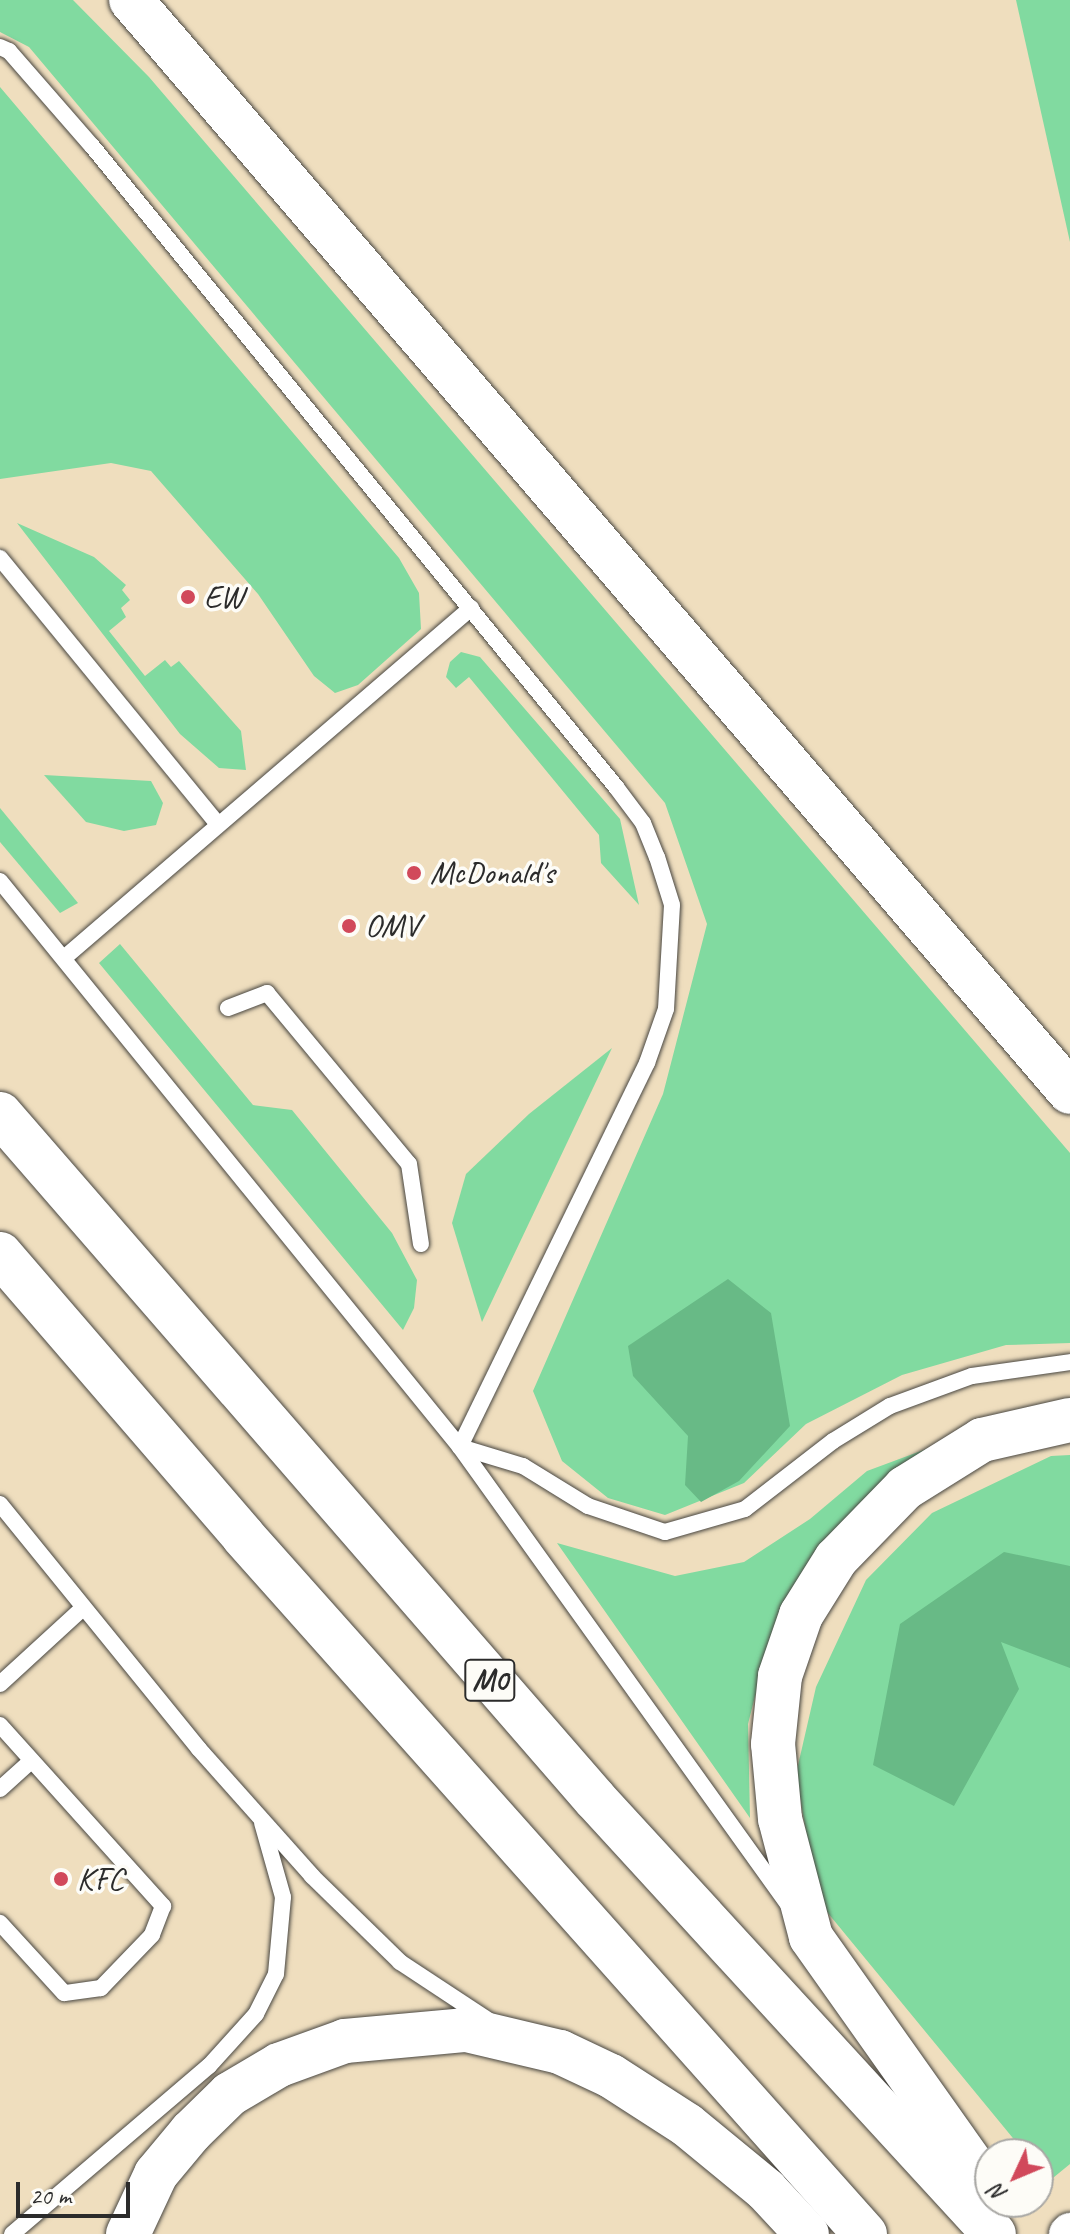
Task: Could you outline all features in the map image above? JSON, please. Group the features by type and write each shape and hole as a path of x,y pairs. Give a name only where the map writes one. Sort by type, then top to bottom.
{"highway":[{"path":"131,0 1070,1092"},
{"name":"M0","path":"0,1114 584,1787 994,2234"},
{"path":"0,1254 243,1536 865,2234"},
{"path":"974,2167 811,1937 780,1819 773,1744 780,1676 801,1615 836,1559 929,1471 982,1440 1070,1420"},
{"path":"128,2234 156,2174 191,2132 230,2094 279,2065 345,2041 404,2032 467,2030 514,2038 611,2076 687,2125 766,2190 807,2234"}],"lane":[{"path":"0,47 9,51 92,146 643,823 672,905 673,951 666,1009 647,1063 460,1447"},
{"path":"0,558 218,824"},
{"path":"64,958 471,608"},
{"path":"0,881 460,1447 811,1937"},
{"path":"228,1008 267,993 399,1151 409,1164 421,1244"},
{"path":"460,1447 523,1466 588,1506 665,1532 745,1509 833,1441 890,1406 972,1376 1070,1362"},
{"path":"0,1504 83,1608 261,1818 354,1920 400,1962 514,2038"},
{"path":"0,1684 83,1608"},
{"path":"0,1725 163,1906 152,1935 101,1988 64,1993 0,1923"},
{"path":"0,1789 31,1761"},
{"path":"12,2234 209,2066 256,2014 276,1974 283,1897 261,1818"}],"green space":[{"path":"0,0 73,0 149,77 1070,1153 1070,1343 1006,1345 902,1375 806,1424 744,1483 665,1515 608,1498 562,1461 533,1391 663,1094 707,924 665,803 29,47 0,32"},
{"path":"1016,0 1070,0 1070,242"},
{"path":"0,87 399,558 419,593 421,629 358,685 335,693 314,676 258,594 151,471 111,463 0,479"},
{"path":"17,523 94,557 126,585 122,590 130,600 121,608 126,617 109,631 145,676 165,660 171,667 179,661 241,731 246,770 219,768 180,734"},
{"path":"461,652 480,657 620,819 639,905 601,863 599,835 469,677 456,688 446,677 450,662"},
{"path":"44,775 151,781 163,803 156,825 124,831 86,822"},
{"path":"0,808 78,903 60,913 0,842"},
{"path":"120,944 253,1105 292,1110 392,1233 417,1280 414,1308 403,1330 99,963"},
{"path":"612,1048 482,1322 452,1223 466,1174 529,1114"},
{"path":"728,1279 771,1313 790,1426 739,1481 701,1502 685,1485 688,1436 633,1376 628,1346"},
{"path":"937,1445 767,1649 748,1724 750,1818 557,1543 675,1576 744,1562 810,1519 867,1471"},
{"path":"1070,1455 1070,2164 1054,2177 1054,2138 1013,2138 818,1901 796,1774 816,1687 866,1580 932,1513 1051,1456"},
{"path":"1004,1552 1070,1566 1070,1668 1001,1642 1019,1689 954,1806 873,1765 900,1624"}],"place":[{"name":"EW","path":"188,597"},
{"name":"McDonald's","path":"414,873"},
{"name":"OMV","path":"349,926"},
{"name":"KFC","path":"61,1879"}]}
